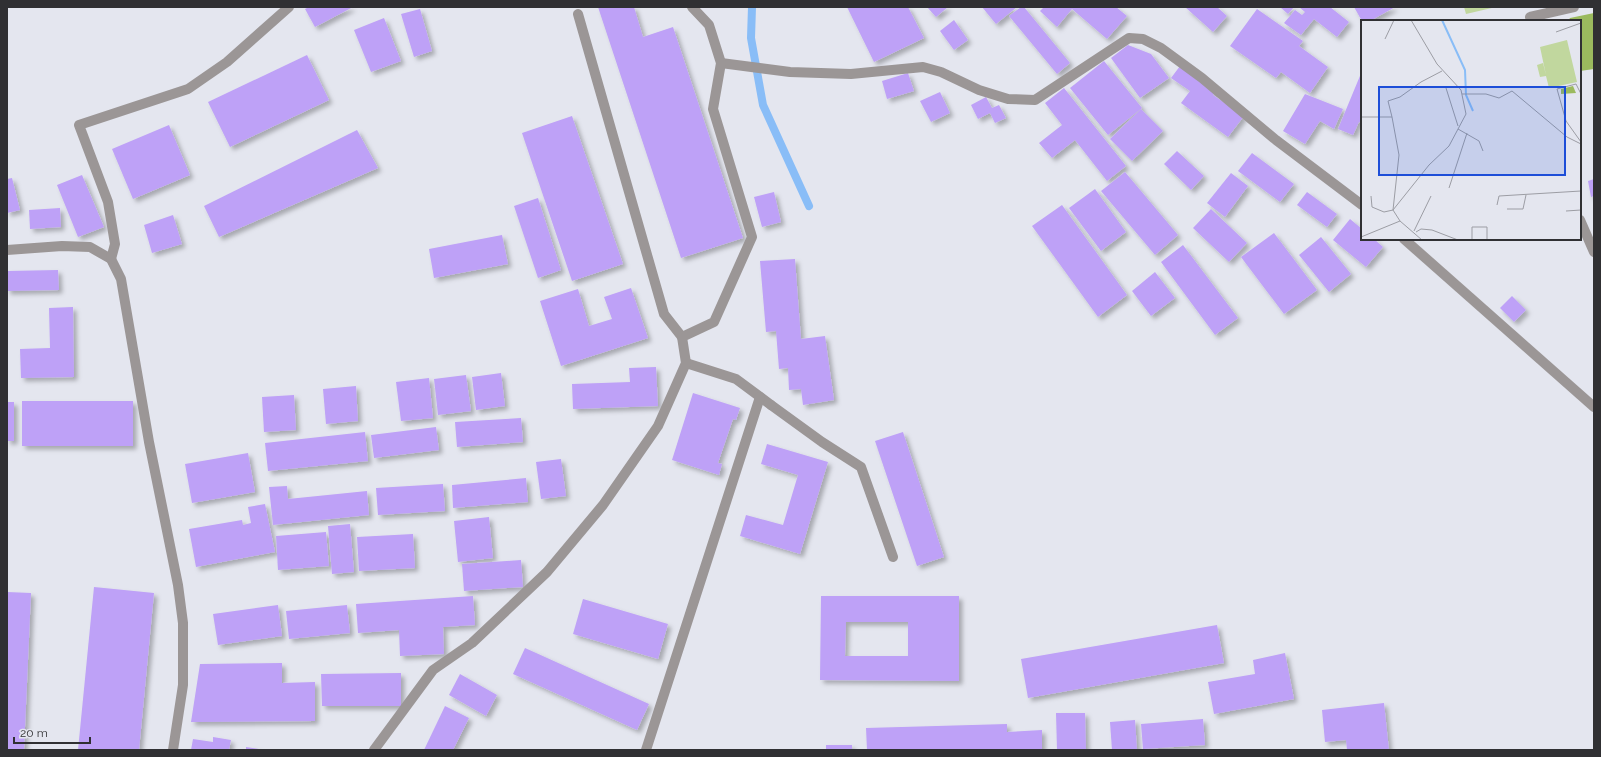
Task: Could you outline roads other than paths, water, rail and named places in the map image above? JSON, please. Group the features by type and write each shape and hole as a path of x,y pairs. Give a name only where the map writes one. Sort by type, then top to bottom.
{"street":[{"path":"111,259 115,244 108,202 79,125 188,89 228,62 289,7"},
{"path":"682,337 714,322 752,237 713,109 721,63 709,25 692,7"},
{"path":"1531,20 1530,17 1574,7"},
{"path":"374,750 434,670 472,643 547,572 602,505 658,426 686,363 682,337 664,314 578,14"},
{"path":"721,63 790,72 851,74 922,67 941,72 979,90 1008,99 1035,100 1129,38 1143,39 1161,48 1202,78 1276,140 1361,204"},
{"path":"1581,222 1594,252"},
{"path":"1405,240 1594,407"},
{"path":"7,250 62,246 90,247 111,259 121,279 149,442 179,592 183,623 183,685 173,750"},
{"path":"686,363 736,379 822,442 861,467 893,557"},
{"path":"646,750 760,397"}],"waterway":[{"path":"752,7 751,38 763,105 809,206"}]}
